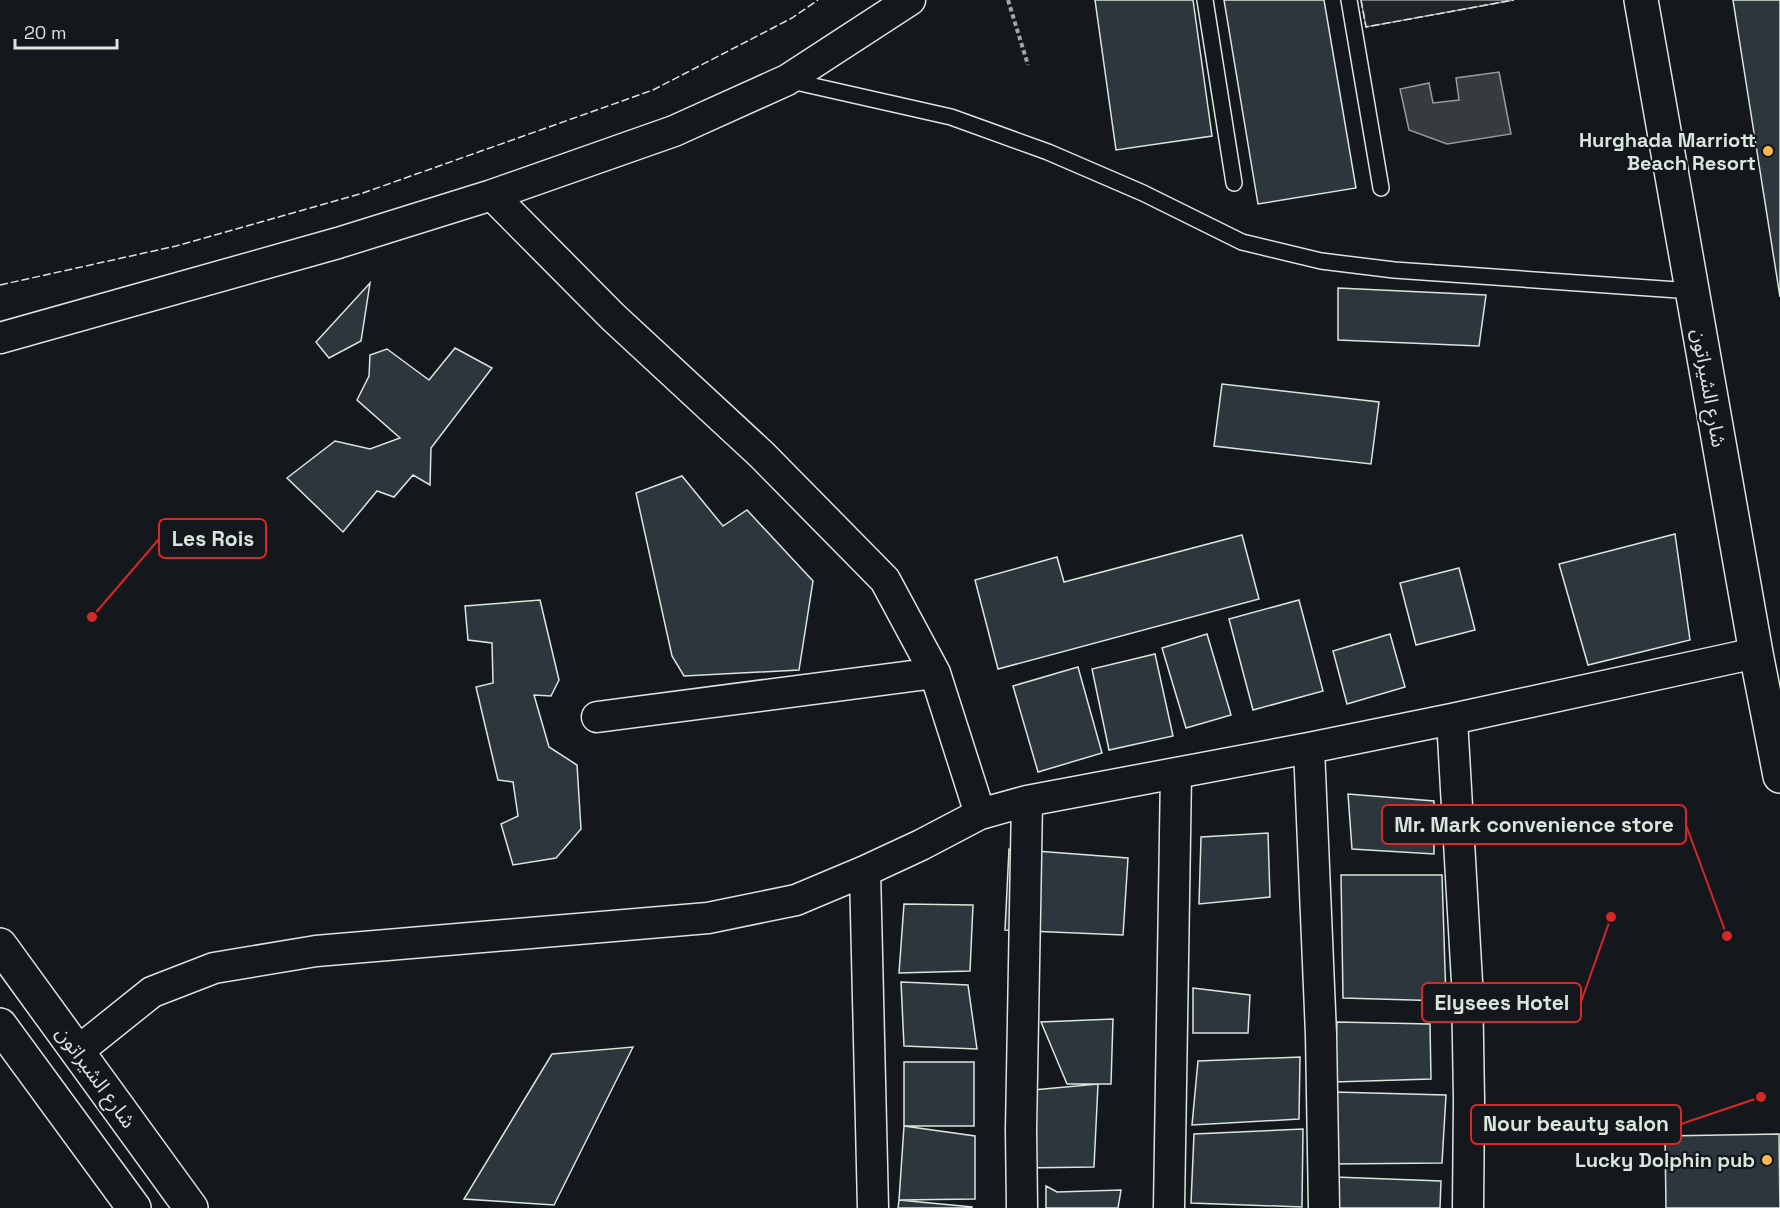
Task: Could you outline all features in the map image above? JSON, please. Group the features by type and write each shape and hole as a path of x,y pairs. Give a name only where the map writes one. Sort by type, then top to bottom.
{"street":[{"path":"0,338 316,250 492,195 674,131 787,80 910,0"},
{"name":"شارع الشيراتون","path":"1641,0 1756,653 1780,776"},
{"path":"492,195 613,317 762,455 885,580 935,673 980,814"},
{"path":"77,1052 152,992 213,968 316,951 708,918 796,900 865,871 980,814 1027,801 1310,748 1756,653"},
{"path":"597,717 935,673"},
{"path":"1452,719 1467,982 1468,1208"},
{"path":"1310,748 1321,1035 1324,1208"},
{"path":"1169,1208 1176,773"},
{"path":"1022,1208 1021,1130 1027,801"},
{"path":"865,871 873,1208"},
{"name":"شارع الشيراتون","path":"0,945 191,1208"},
{"path":"0,1025 134,1208"}],"lane":[{"path":"1205,0 1234,183"},
{"path":"1349,0 1381,188"},
{"path":"787,80 951,117 1048,152 1090,170 1143,193 1242,242 1321,261 1394,270 1692,291"}],"path":[{"path":"1008,0 1028,65"}],"shaded area":[{"path":"1361,0 1514,0 1366,27"},
{"path":"1499,72 1511,134 1447,144 1409,130 1400,89 1429,83 1433,103 1459,100 1456,78"}],"building":[{"path":"1095,0 1193,0 1212,136 1116,150"},
{"path":"1224,0 1324,0 1356,188 1258,204"},
{"name":"Hurghada Marriott Beach Resort","path":"1733,0 1780,0 1780,297 1742,57"},
{"path":"370,283 361,341 329,358 316,342"},
{"path":"1338,288 1486,295 1479,346 1338,340"},
{"path":"455,348 492,368 431,448 430,485 413,475 394,497 377,491 343,532 287,478 335,441 370,449 400,438 357,400 369,376 370,355 387,349 429,380"},
{"path":"1222,384 1379,402 1371,464 1214,446"},
{"path":"682,476 723,526 747,510 813,581 799,670 684,676 672,656 636,493"},
{"path":"1675,534 1690,640 1588,665 1559,564"},
{"path":"1242,535 1259,599 998,669 975,580 1057,557 1064,582"},
{"path":"1459,568 1475,630 1416,645 1400,583"},
{"path":"540,600 559,680 551,696 534,695 549,747 577,765 581,829 556,858 513,865 501,824 518,816 513,782 498,780 476,687 493,683 492,643 468,640 465,606"},
{"path":"1299,600 1323,691 1253,710 1229,619"},
{"path":"1207,634 1231,715 1186,728 1162,648"},
{"path":"1390,634 1405,687 1347,704 1333,651"},
{"path":"1155,654 1173,736 1109,750 1092,669"},
{"path":"1078,667 1102,753 1038,772 1013,686"},
{"path":"1348,794 1434,801 1434,854 1352,849"},
{"path":"1268,833 1270,897 1199,904 1201,837"},
{"path":"1009,849 1128,858 1123,935 1005,930"},
{"path":"1341,875 1442,875 1446,1001 1343,998"},
{"path":"904,904 973,905 970,971 899,973"},
{"path":"901,982 968,985 977,1049 904,1046"},
{"path":"1193,988 1250,995 1248,1033 1193,1033"},
{"path":"1113,1019 1111,1084 1067,1084 1041,1022"},
{"path":"1337,1022 1430,1024 1431,1079 1334,1082"},
{"path":"633,1047 554,1205 464,1199 552,1054"},
{"path":"1300,1057 1299,1119 1192,1125 1198,1061"},
{"path":"904,1062 974,1062 974,1126 904,1126"},
{"path":"1098,1084 1094,1167 1022,1168 1022,1091"},
{"path":"1334,1092 1446,1095 1442,1163 1332,1164"},
{"path":"904,1126 975,1136 975,1199 899,1200"},
{"path":"1303,1129 1302,1207 1191,1203 1194,1134"},
{"path":"1779,1134 1780,1208 1666,1208 1665,1136"},
{"path":"1335,1177 1441,1181 1440,1208 1334,1208"},
{"path":"1046,1186 1057,1192 1121,1190 1118,1208 1046,1208"},
{"path":"899,1200 972,1207 972,1208 898,1208"}],"fence":[{"path":"0,285 176,246 363,193 653,90 792,18 818,0"},
{"path":"1361,0 1366,27 1514,0"}],"place":[{"name":"Hurghada Marriott Beach Resort","path":"1768,151"},
{"name":"Les Rois","path":"92,617"},
{"name":"Elysees Hotel","path":"1611,917"},
{"name":"Mr. Mark convenience store","path":"1727,936"},
{"name":"Nour beauty salon","path":"1761,1097"},
{"name":"Lucky Dolphin pub","path":"1767,1160"}]}
